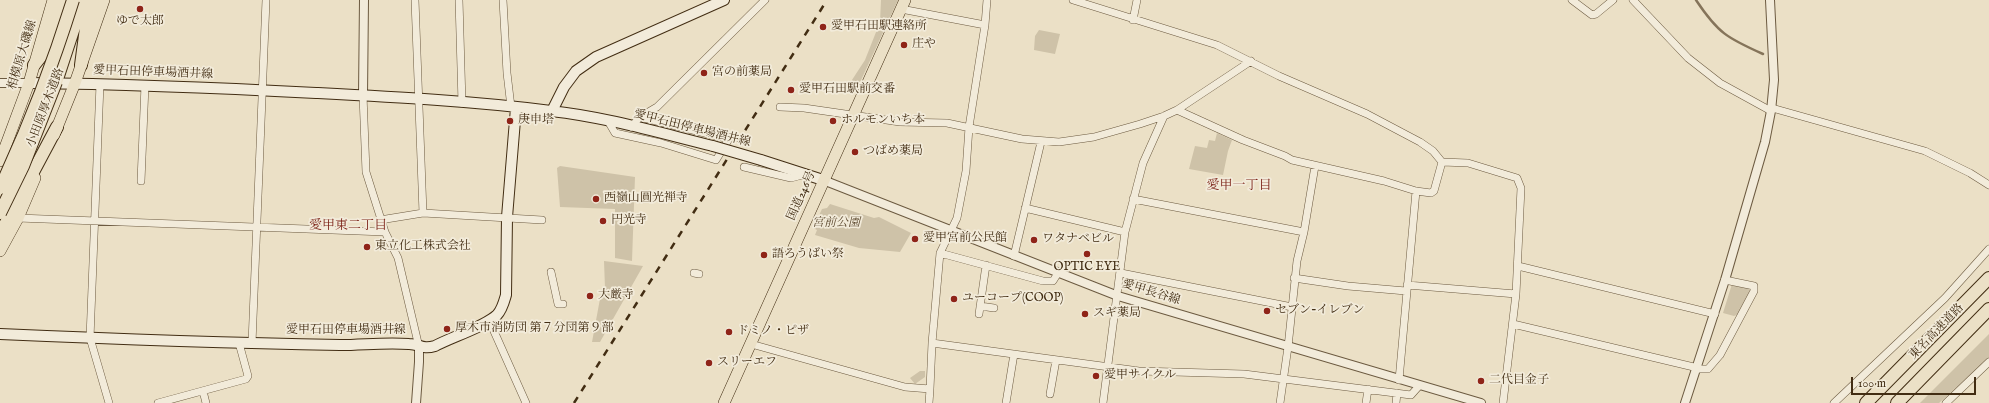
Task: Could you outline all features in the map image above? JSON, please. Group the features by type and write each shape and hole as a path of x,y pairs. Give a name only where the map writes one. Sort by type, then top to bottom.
{"highway":[{"path":"34,65 45,51 63,0"},
{"name":"小田原厚木道路","path":"0,188 41,92 59,45 73,0"},
{"name":"小田原厚木道路","path":"0,213 23,166 46,111 83,0"},
{"path":"81,66 86,28 93,0"},
{"path":"0,234 57,127"},
{"name":"東名高速道路","path":"1866,403 1989,278"},
{"name":"東名高速道路","path":"1897,403 1989,309"}],"main road":[{"name":"相模原大磯線","path":"0,161 29,83 54,0"},
{"path":"0,251 18,218 57,127 75,83 104,0"},
{"path":"552,111 564,87 581,67 596,57 706,4 724,0"},
{"name":"国道246号","path":"724,403 903,4"},
{"name":"愛甲石田停車場酒井線","path":"29,83 145,85 363,95 552,111 608,121 713,146 823,180"},
{"name":"愛甲石田停車場酒井線","path":"0,334 239,343 361,345 411,344 419,347 430,348 435,346 489,320 498,314 503,305 506,295 507,217 514,107"}],"street":[{"path":"252,343 266,0"},
{"path":"364,0 363,95 366,172 380,220 398,258 419,347 416,403"},
{"path":"415,0 420,99 423,213"},
{"path":"459,0 462,103"},
{"path":"503,0 507,73 514,107"},
{"path":"631,127 640,117 657,107 765,0"},
{"path":"929,403 932,343 940,253 957,218 966,171 969,127 988,0"},
{"path":"1073,0 1217,45 1280,76 1368,114 1420,142 1433,151 1442,162 1468,164 1517,178 1521,188 1518,266 1504,403"},
{"path":"1133,20 1137,0"},
{"path":"1572,0 1592,15 1596,14 1613,0"},
{"path":"1633,0 1688,58 1720,83 1771,109 1925,151 1970,173 1989,185"},
{"path":"1685,403 1715,314 1765,142 1774,80 1770,0"},
{"path":"903,4 985,25"},
{"path":"780,107 900,122 947,123 1022,139 1041,142 1059,142 1094,137 1164,116 1177,110 1251,61"},
{"path":"0,83 29,83"},
{"path":"100,84 93,221 90,338 109,403"},
{"path":"141,181 139,173 140,131 145,85"},
{"path":"1177,110 1243,140 1286,156 1292,160 1416,191 1432,193 1434,191 1442,162"},
{"path":"1103,403 1121,273 1125,232 1143,163 1164,116"},
{"path":"608,121 615,132 661,142 716,160 729,140 640,117"},
{"path":"1014,256 1041,142"},
{"path":"1280,403 1288,347 1294,278 1304,232 1315,166"},
{"path":"744,167 791,178 806,174"},
{"name":"愛甲長谷線","path":"823,180 1118,296 1419,386 1481,403"},
{"path":"1399,380 1406,288 1416,191"},
{"path":"1133,199 1304,232"},
{"path":"1025,208 1125,232"},
{"path":"380,220 423,213 542,220"},
{"path":"18,218 385,232"},
{"path":"1834,403 1945,298 1989,249"},
{"path":"940,253 1043,281 1053,281 1058,273"},
{"path":"979,314 986,266"},
{"path":"1518,266 1715,314"},
{"path":"551,272 558,304 563,304"},
{"path":"1121,273 1292,307"},
{"path":"1294,278 1348,286 1516,294"},
{"path":"1512,324 1697,368 1708,369 1720,355 1754,292 1754,286 1725,280"},
{"path":"980,306 994,308"},
{"path":"489,320 526,403"},
{"path":"158,403 248,378 239,343"},
{"path":"932,343 1139,371 1244,374 1411,395 1416,392 1419,386"},
{"path":"751,344 905,387 930,389"},
{"path":"1006,403 1014,354"},
{"path":"1050,394 1056,360"},
{"path":"1946,403 1989,362"},
{"path":"1366,403 1368,389"},
{"path":"203,391 206,403"},
{"path":"1396,403 1397,393"}],"green space":[{"path":"881,0 898,0 856,91 852,91 850,88 850,83 865,60 880,22"},
{"path":"1039,30 1060,34 1055,54 1034,50 1035,36"},
{"path":"1217,133 1232,140 1223,175 1189,169 1195,146 1207,148 1209,140 1215,141"},
{"path":"560,166 635,177 632,261 615,258 615,209 560,207 557,168"},
{"name":"宮前公園","path":"830,204 874,218 879,217 911,233 900,252 859,248 815,235 817,230 813,228 822,209 827,208"},
{"path":"604,261 643,266 600,342 592,342 602,288 605,288"},
{"path":"1732,284 1748,288 1750,291 1739,314 1734,316 1723,313"},
{"path":"1989,334 1989,358 1939,403 1920,403"},
{"path":"920,371 925,371 925,377 915,384 910,378"}],"waterway":[{"path":"1696,0 1711,20 1724,33 1732,39 1763,54"}],"railway":[{"path":"574,403 827,0"}],"place":[{"name":"ゆで太郎","path":"140,9"},
{"name":"愛甲石田駅連絡所","path":"823,27"},
{"name":"庄や","path":"904,45"},
{"name":"宮の前薬局","path":"704,73"},
{"name":"愛甲石田駅前交番","path":"791,90"},
{"name":"庚申塔","path":"510,121"},
{"name":"ホルモンいち本","path":"833,121"},
{"name":"つばめ薬局","path":"855,152"},
{"name":"西嶺山圓光禅寺","path":"596,199"},
{"name":"円光寺","path":"603,221"},
{"name":"愛甲宮前公民館","path":"915,239"},
{"name":"ワタナベビル","path":"1034,240"},
{"name":"東立化工株式会社","path":"367,247"},
{"name":"OPTIC EYE","path":"1087,254"},
{"name":"語ろうばい祭","path":"764,255"},
{"name":"大厳寺","path":"590,296"},
{"name":"ユーコープ(COOP)","path":"954,299"},
{"name":"セブン-イレブン","path":"1267,311"},
{"name":"スギ薬局","path":"1085,314"},
{"name":"厚木市消防団 第７分団第９部","path":"447,329"},
{"name":"ドミノ・ピザ","path":"729,332"},
{"name":"スリーエフ","path":"709,363"},
{"name":"愛甲サイクル","path":"1096,376"},
{"name":"二代目金子","path":"1481,381"}],"district":[{"name":"愛甲一丁目","path":"1239,186"},
{"name":"愛甲東二丁目","path":"348,226"}]}
